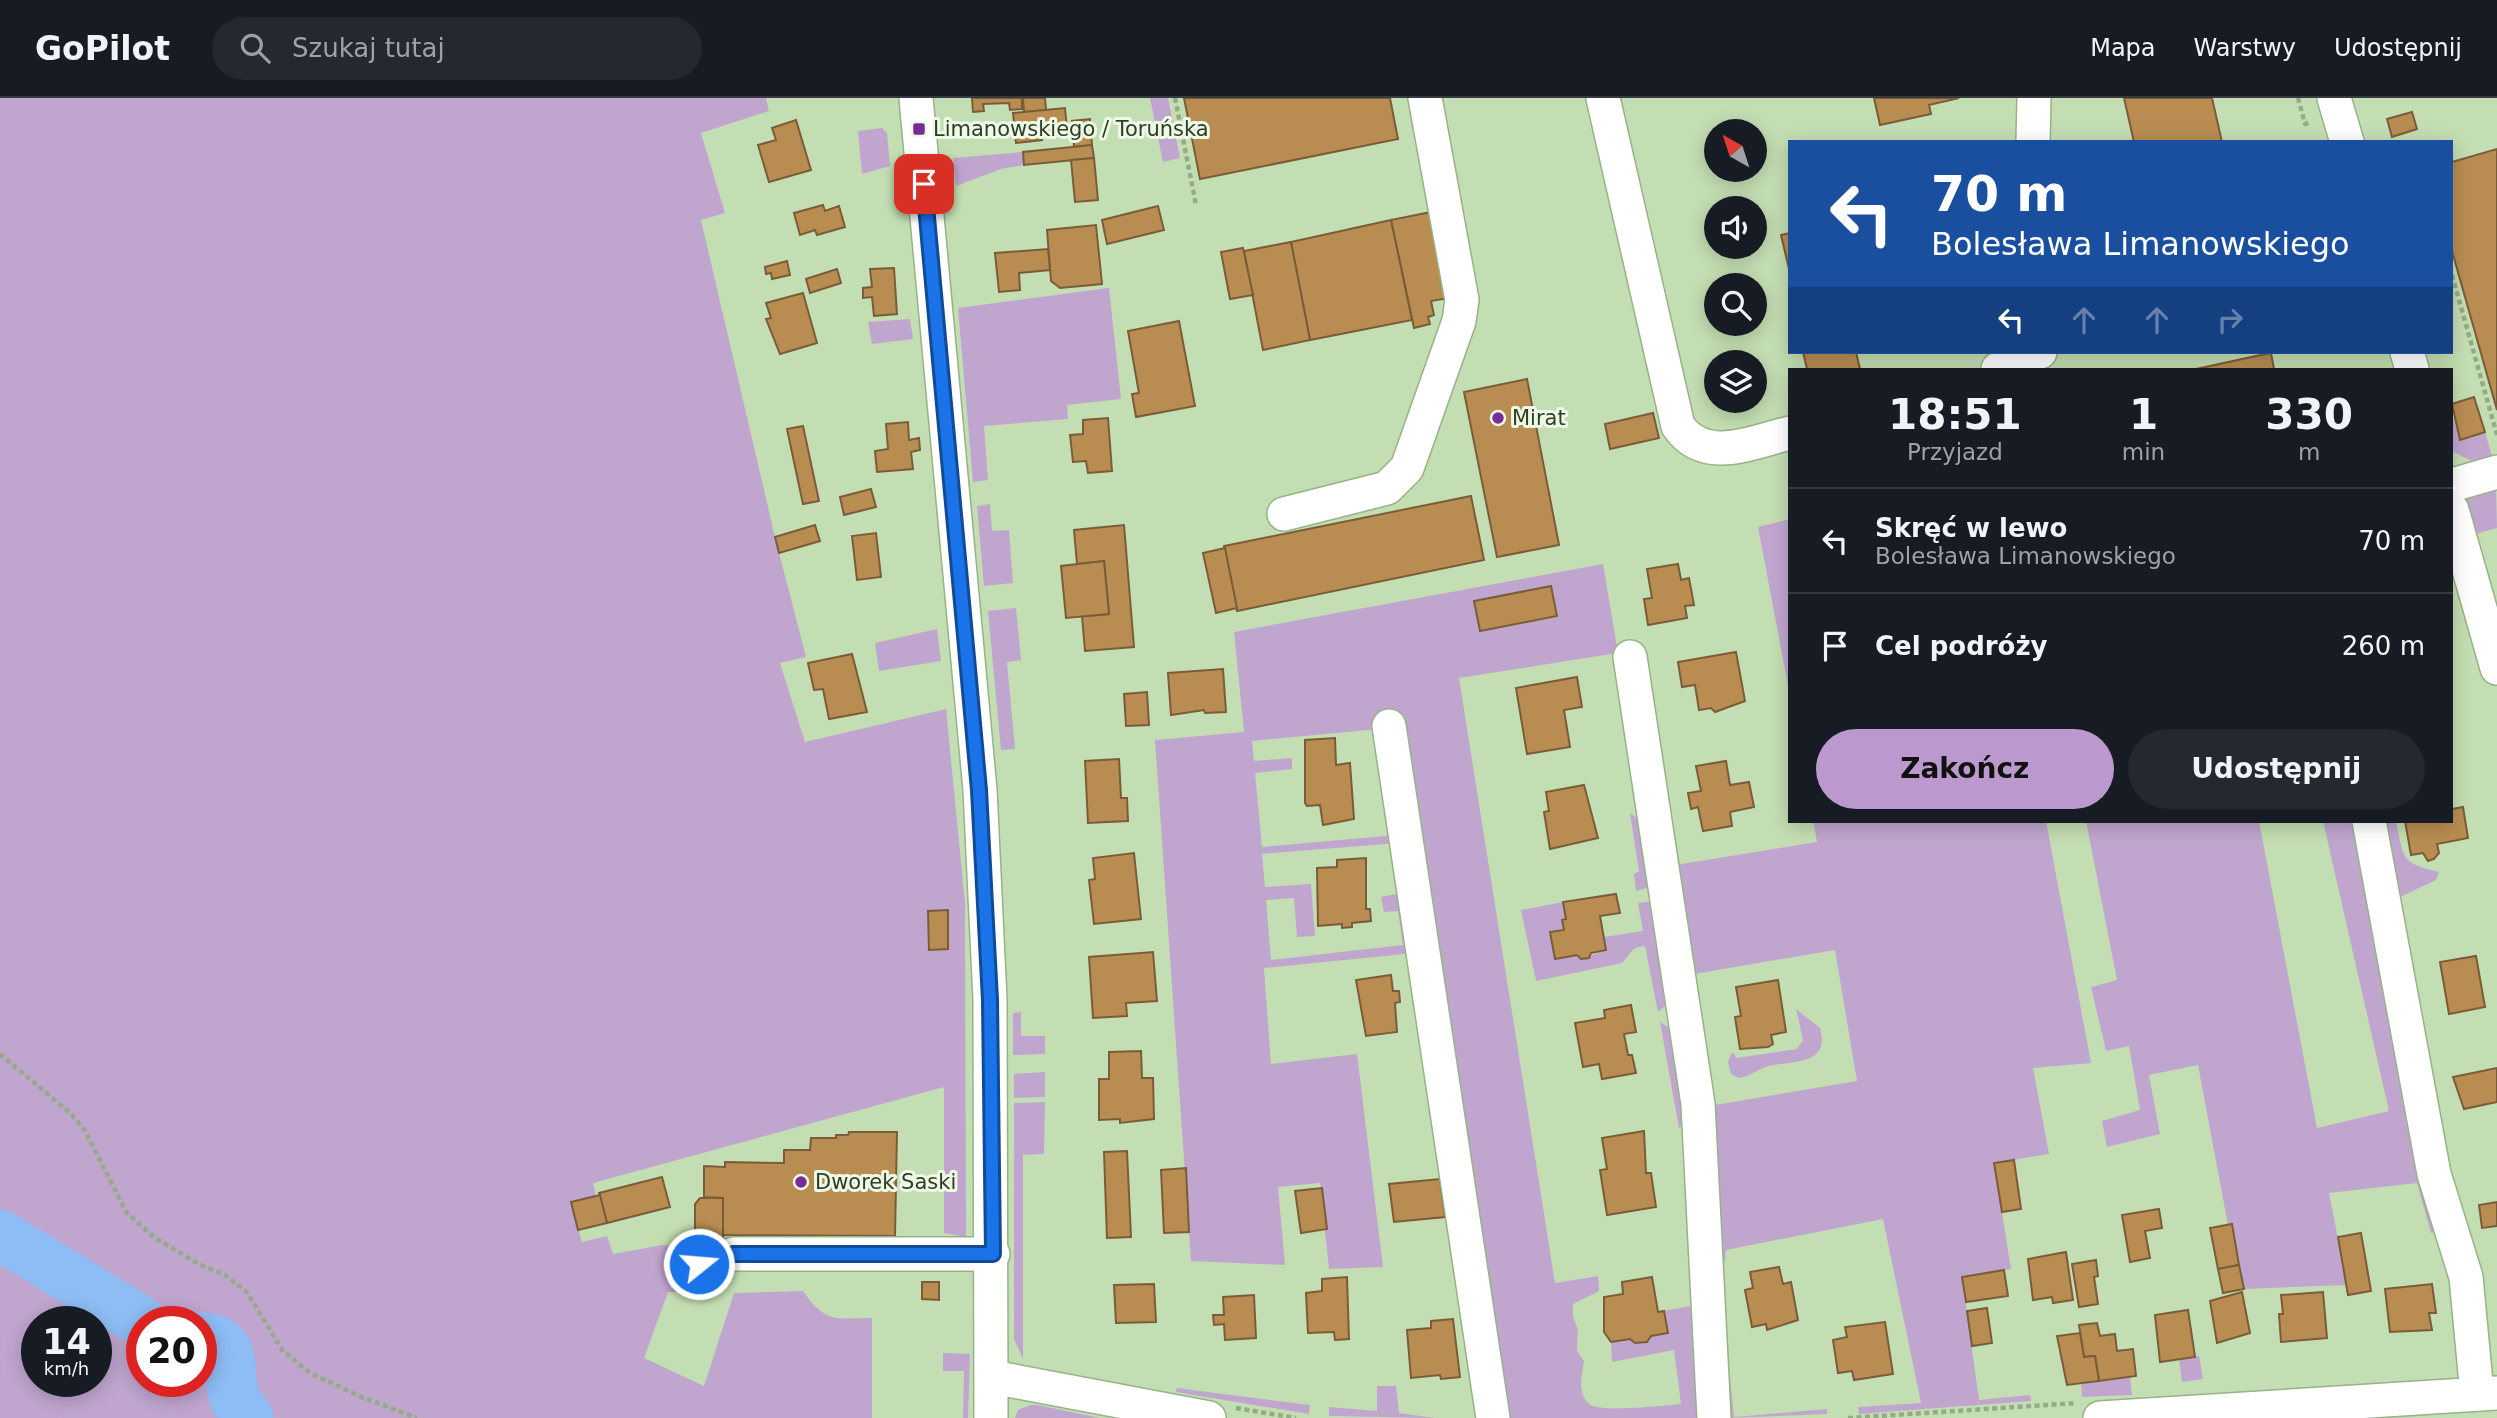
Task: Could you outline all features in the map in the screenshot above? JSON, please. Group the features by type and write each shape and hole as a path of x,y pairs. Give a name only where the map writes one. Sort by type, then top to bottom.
{"street":[{"path":"916,98 979,790 990,1000 993,1254 991,1418"},
{"path":"1284,514 1387,488 1401,475 1407,468 1459,321 1462,300 1425,98"},
{"path":"1603,98 1678,426 1694,443 1705,449 1719,450 1788,433"},
{"path":"2033,140 2034,98"},
{"path":"2334,98 2346,140"},
{"path":"2000,368 2035,354"},
{"path":"2453,485 2497,472"},
{"path":"2453,514 2497,668"},
{"path":"1630,657 1698,1104 1714,1418"},
{"path":"1389,726 1493,1418"},
{"path":"2100,1418 2487,1393 2466,1277 2434,1174 2370,823"},
{"path":"699,1264 734,1254 993,1254"},
{"path":"992,1377 1219,1412"}],"path":[{"path":"1175,98 1196,205"},
{"path":"2453,279 2497,435"},
{"path":"0,1054 69,1112 84,1129 127,1213 155,1238 199,1264 225,1275 247,1292 282,1350 310,1373 361,1397 417,1418"},
{"path":"1219,1412 1296,1418"}],"shaded area":[{"path":"0,98 766,98 769,111 701,133 725,213 701,220 775,537 806,657 780,663 805,742 946,709 965,903 966,1237 944,1233 944,1087 593,1183 596,1196 571,1202 582,1242 607,1236 613,1254 663,1245 677,1250 684,1262 690,1292 668,1292 644,1358 704,1386 734,1293 803,1291 818,1309 832,1317 872,1318 872,1418 0,1418"},
{"path":"1150,98 1168,98 1180,158 1163,162"},
{"path":"882,128 887,133 890,166 862,174 858,131"},
{"path":"1023,152 1024,165 1001,169 956,186 953,158"},
{"path":"1109,288 1121,399 1067,405 1068,419 984,426 988,480 973,482 958,308"},
{"path":"910,319 913,339 872,344 868,322"},
{"path":"2453,417 2460,440 2485,432 2493,460 2477,464 2453,452"},
{"path":"2496,488 2497,528 2471,535 2465,498"},
{"path":"990,504 992,531 1009,530 1013,583 984,586 977,506"},
{"path":"1788,520 1788,685 1758,527"},
{"path":"1603,564 1618,653 1459,678 1555,1283 1598,1276 1599,1291 1573,1304 1573,1317 1578,1330 1577,1351 1584,1361 1582,1393 1588,1403 1604,1408 1681,1404 1674,1350 1612,1362 1611,1342 1630,1339 1636,1343 1647,1342 1651,1336 1667,1333 1664,1311 1690,1306 1704,1418 1504,1418 1379,729 1252,741 1254,761 1292,758 1292,769 1255,773 1262,847 1397,835 1398,843 1262,854 1265,887 1311,884 1315,936 1297,937 1294,898 1266,900 1271,960 1403,945 1398,911 1384,912 1381,897 1405,892 1414,953 1264,968 1271,1064 1357,1054 1383,1267 1329,1269 1320,1183 1278,1187 1285,1265 1191,1261 1155,740 1244,732 1234,632"},
{"path":"1016,608 1021,660 1007,662 1015,749 1001,750 988,611"},
{"path":"937,629 941,661 879,671 875,643"},
{"path":"1630,813 1638,819 1653,886 1636,891 1634,874 1639,871"},
{"path":"1813,823 2046,823 2091,1063 2033,1068 2049,1154 1994,1163 2011,1269 1962,1277 1979,1400 2030,1395 2031,1401 1859,1414 1858,1407 1921,1403 1883,1219 1726,1250 1721,1288 1734,1417 1827,1409 1827,1414 1727,1418 1714,1271 1719,1197 1715,1105 1857,1081 1835,950 1694,974 1683,954 1669,866 1817,842"},
{"path":"2086,823 2259,823 2317,1128 2389,1111 2323,823 2353,823 2382,979 2441,1230 2431,1233 2417,1183 2329,1193 2347,1285 2244,1289 2232,1225 2228,1225 2198,1065 2149,1075 2160,1134 2107,1147 2102,1121 2140,1110 2129,1046 2106,1051 2091,987 2117,980"},
{"path":"2383,823 2396,823 2403,851 2410,862 2439,872 2436,880 2398,898"},
{"path":"1656,901 1667,1004 1658,1012 1645,946 1634,949 1622,963 1536,981 1521,910 1563,902 1566,919 1562,920 1564,930 1550,932 1555,959 1577,955 1582,959 1606,950 1604,937 1643,931 1638,903"},
{"path":"1796,1009 1820,1028 1822,1041 1813,1056 1772,1065 1739,1078 1731,1074 1728,1062 1731,1054 1734,1053 1736,1058 1797,1049 1803,1040"},
{"path":"1021,1012 1021,1036 1045,1036 1045,1054 1013,1055 1013,1013"},
{"path":"1660,1022 1668,1027 1685,1109 1683,1125 1679,1128"},
{"path":"1045,1072 1045,1097 1014,1098 1014,1074"},
{"path":"1045,1102 1044,1154 1023,1155 1023,1359 1014,1339 1014,1103"},
{"path":"943,1353 970,1354 968,1418 963,1418 964,1371 943,1371"},
{"path":"2199,1356 2203,1379 2182,1382 2179,1359"},
{"path":"2130,1377 2132,1395 2082,1397 2081,1383"},
{"path":"1377,1386 1396,1386 1399,1413 1435,1418 1329,1416 1329,1407 1377,1411"},
{"path":"1177,1388 1310,1405 1309,1414 1176,1392"},
{"path":"1030,1405 1100,1418 1015,1418 1018,1410"}],"building":[{"path":"972,98 1022,98 1022,109 1010,110 1009,103 983,104 984,111 973,112"},
{"path":"1023,98 1045,98 1046,110 1024,112"},
{"path":"1184,98 1390,98 1398,139 1200,179"},
{"path":"1874,98 1959,98 1929,105 1931,114 1880,125"},
{"path":"2124,98 2212,98 2222,140 2134,140"},
{"path":"1065,108 1067,129 1042,132 1042,140 1016,143 1013,113"},
{"path":"2412,112 2417,129 2392,137 2387,119"},
{"path":"1090,119 1092,145 1074,147 1072,121"},
{"path":"796,120 811,170 769,182 758,145 776,140 772,128"},
{"path":"1092,145 1094,158 1024,165 1023,152"},
{"path":"2497,149 2497,410 2453,255 2453,162"},
{"path":"1094,158 1098,200 1075,202 1071,160"},
{"path":"823,205 825,211 839,206 845,227 817,235 815,230 800,235 794,213"},
{"path":"1158,206 1164,230 1107,244 1102,220"},
{"path":"1431,212 1449,298 1431,301 1434,315 1428,317 1430,324 1414,328 1391,220"},
{"path":"1391,220 1412,320 1310,340 1291,242"},
{"path":"1096,225 1102,284 1060,288 1051,281 1047,230"},
{"path":"1788,233 1788,265 1781,235"},
{"path":"1291,242 1310,340 1263,350 1244,251"},
{"path":"1243,248 1253,295 1230,299 1221,252"},
{"path":"1048,249 1050,270 1019,273 1020,290 999,292 995,253"},
{"path":"787,261 790,275 772,279 771,273 766,274 765,267"},
{"path":"894,268 897,314 874,316 872,297 863,298 863,288 872,287 870,269"},
{"path":"837,269 841,283 810,293 806,279"},
{"path":"803,293 817,343 780,354 766,319 771,318 766,303"},
{"path":"1179,321 1195,406 1136,417 1132,394 1139,393 1128,331"},
{"path":"1803,354 1856,354 1860,368 1807,368"},
{"path":"2271,354 2274,368 2201,368"},
{"path":"1527,379 1559,545 1497,557 1464,392"},
{"path":"2474,397 2485,432 2460,440 2453,404"},
{"path":"1653,413 1659,438 1610,449 1605,424"},
{"path":"1108,418 1112,471 1088,473 1086,461 1073,462 1070,435 1083,434 1083,420"},
{"path":"908,422 909,440 919,438 920,450 911,452 913,469 877,472 875,451 888,449 886,424"},
{"path":"803,426 819,501 803,504 787,429"},
{"path":"871,489 876,507 844,515 840,497"},
{"path":"1471,496 1484,560 1237,611 1224,546"},
{"path":"815,525 820,541 779,553 775,537"},
{"path":"1124,525 1134,647 1085,651 1082,616 1109,614 1104,561 1077,564 1074,530"},
{"path":"876,533 881,577 857,580 852,536"},
{"path":"1225,548 1237,608 1216,613 1203,553"},
{"path":"1104,561 1109,614 1066,618 1061,566"},
{"path":"1678,564 1681,580 1689,578 1694,605 1685,606 1687,618 1648,625 1644,599 1652,598 1647,569"},
{"path":"1551,586 1557,616 1480,631 1474,601"},
{"path":"1736,652 1745,701 1715,712 1711,708 1699,710 1695,685 1682,687 1678,662"},
{"path":"852,654 867,712 829,719 823,689 814,690 808,663"},
{"path":"1223,669 1226,712 1205,713 1204,710 1171,715 1168,673"},
{"path":"1577,677 1582,707 1564,710 1570,747 1527,754 1516,688"},
{"path":"1147,692 1149,725 1126,726 1124,694"},
{"path":"1335,738 1336,765 1350,763 1354,819 1323,825 1320,805 1307,806 1305,803 1305,740"},
{"path":"1119,759 1121,798 1127,798 1128,821 1088,823 1085,761"},
{"path":"1726,761 1730,785 1749,782 1754,807 1730,812 1732,826 1703,831 1698,807 1691,809 1688,793 1701,791 1696,766"},
{"path":"1584,785 1598,838 1550,849 1544,812 1549,811 1546,792"},
{"path":"2463,807 2468,838 2437,844 2439,853 2428,861 2423,853 2411,855 2405,823 2453,823 2453,809"},
{"path":"1134,853 1141,919 1094,924 1089,880 1095,879 1093,858"},
{"path":"1366,858 1366,909 1370,909 1371,921 1352,923 1352,927 1342,928 1342,924 1318,926 1317,868 1337,867 1337,860"},
{"path":"1616,894 1620,913 1600,916 1606,950 1591,953 1589,958 1581,959 1577,955 1555,959 1550,932 1564,930 1562,920 1566,919 1563,902"},
{"path":"948,910 948,949 929,950 928,911"},
{"path":"1153,952 1157,1001 1126,1003 1127,1016 1093,1018 1089,957"},
{"path":"2476,956 2485,1007 2449,1014 2440,962"},
{"path":"1391,975 1393,991 1399,991 1400,1002 1395,1003 1397,1032 1366,1036 1356,980"},
{"path":"1778,980 1786,1032 1771,1035 1773,1044 1768,1047 1740,1049 1735,1017 1741,1016 1736,987"},
{"path":"1631,1005 1636,1032 1624,1034 1628,1055 1632,1055 1636,1073 1602,1079 1599,1064 1583,1067 1575,1023 1605,1018 1604,1010"},
{"path":"1141,1051 1142,1078 1153,1078 1154,1119 1120,1123 1120,1119 1099,1120 1099,1079 1109,1079 1109,1052"},
{"path":"2497,1068 2497,1102 2464,1109 2453,1077"},
{"path":"1644,1131 1646,1173 1651,1173 1656,1207 1607,1215 1600,1170 1607,1169 1602,1138"},
{"name":"Dworek Saski","path":"849,1132 897,1132 895,1236 723,1235 723,1198 704,1197 704,1166 725,1167 725,1162 784,1163 784,1150 810,1150 811,1138 836,1138 836,1135 848,1135"},
{"path":"1127,1151 1131,1237 1107,1238 1104,1152"},
{"path":"2014,1160 2021,1209 2002,1212 1994,1163"},
{"path":"1186,1168 1189,1232 1164,1233 1161,1170"},
{"path":"662,1177 670,1207 607,1223 599,1193"},
{"path":"1440,1179 1445,1217 1394,1222 1389,1184"},
{"path":"1322,1188 1327,1229 1301,1233 1295,1191"},
{"path":"600,1195 607,1223 578,1230 571,1202"},
{"path":"700,1198 723,1198 723,1244 701,1244 695,1240 695,1204"},
{"path":"2497,1202 2497,1226 2482,1228 2479,1205"},
{"path":"2159,1209 2162,1228 2145,1231 2150,1258 2130,1262 2122,1215"},
{"path":"2232,1224 2239,1265 2218,1269 2210,1228"},
{"path":"2361,1233 2371,1291 2348,1295 2338,1237"},
{"path":"2066,1252 2073,1300 2053,1303 2052,1297 2033,1300 2028,1259"},
{"path":"2096,1260 2098,1276 2094,1277 2098,1304 2079,1307 2072,1264"},
{"path":"2239,1265 2244,1289 2223,1293 2218,1269"},
{"path":"1779,1267 1783,1284 1791,1282 1798,1320 1767,1330 1766,1324 1752,1327 1745,1290 1753,1288 1750,1272"},
{"path":"2004,1270 2008,1296 1966,1302 1962,1277"},
{"path":"1347,1277 1349,1339 1335,1340 1334,1332 1308,1333 1306,1293 1322,1291 1322,1279"},
{"path":"1652,1277 1658,1312 1664,1311 1668,1333 1651,1336 1647,1342 1635,1343 1630,1339 1611,1342 1604,1332 1604,1297 1623,1294 1622,1282"},
{"path":"922,1282 939,1282 939,1300 922,1299"},
{"path":"1154,1284 1156,1322 1116,1323 1114,1285"},
{"path":"2432,1284 2436,1313 2429,1313 2432,1330 2390,1332 2385,1289"},
{"path":"2242,1292 2250,1333 2217,1343 2210,1301"},
{"path":"2323,1292 2327,1338 2281,1342 2281,1295"},
{"path":"1254,1295 1256,1338 1225,1340 1224,1324 1214,1325 1213,1315 1224,1315 1223,1297"},
{"path":"1987,1308 1992,1343 1972,1346 1967,1311"},
{"path":"2188,1310 2195,1357 2160,1362 2155,1315"},
{"path":"1453,1319 1460,1377 1441,1379 1440,1375 1411,1378 1407,1330 1431,1328 1431,1321"},
{"path":"1885,1322 1893,1374 1854,1380 1852,1371 1838,1373 1833,1340 1847,1337 1845,1327"},
{"path":"2097,1323 2100,1336 2115,1334 2117,1351 2133,1349 2136,1376 2099,1381 2095,1356 2084,1357 2079,1325"},
{"path":"2080,1333 2084,1357 2095,1356 2099,1381 2067,1385 2057,1336"}],"waterway":[{"path":"0,1235 126,1312"},
{"path":"217,1342 226,1349 229,1356 234,1396 248,1418"}],"place":[{"name":"Limanowskiego / Toruńska","path":"919,129"},
{"name":"Mirat","path":"1498,418"},
{"name":"Dworek Saski","path":"801,1182"}],"route":[{"path":"699,1264 727,1254 993,1254 990,1000 979,790 924,184"}]}
